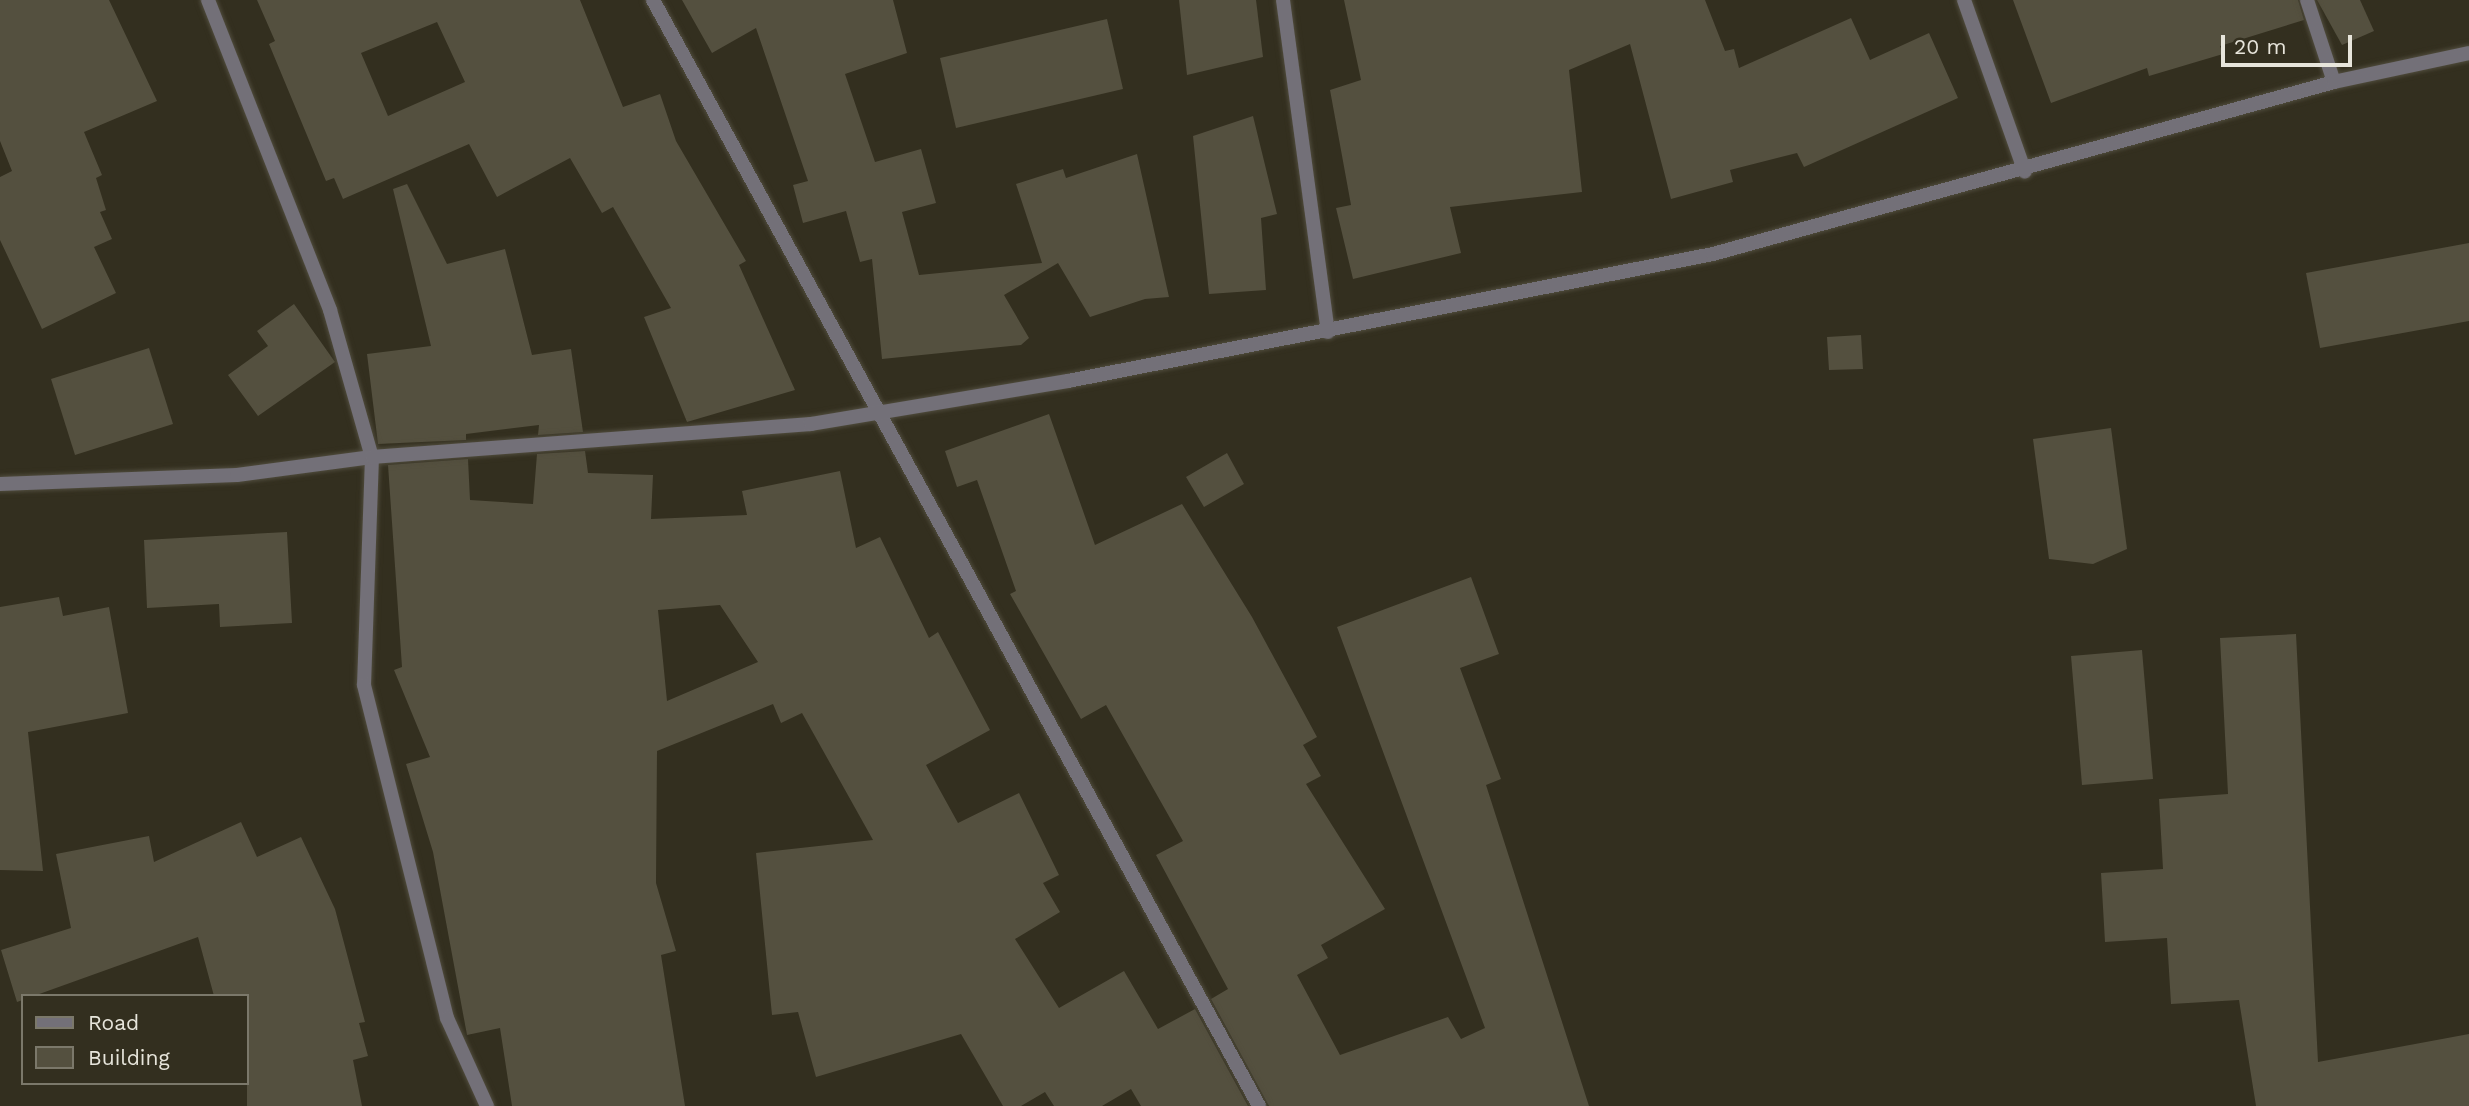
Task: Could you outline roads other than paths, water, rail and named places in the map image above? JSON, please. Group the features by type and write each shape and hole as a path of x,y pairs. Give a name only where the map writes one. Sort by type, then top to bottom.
{"street":[{"path":"208,0 330,310 372,457 364,685 447,1017 487,1106"},
{"path":"653,0 883,412 1259,1106"},
{"path":"1283,0 1328,332"},
{"path":"1964,0 2025,172"},
{"path":"2307,0 2334,82"},
{"path":"0,484 237,475 372,457 811,424 883,412 1328,332 1713,254 2025,172 2334,82 2469,53"}]}
